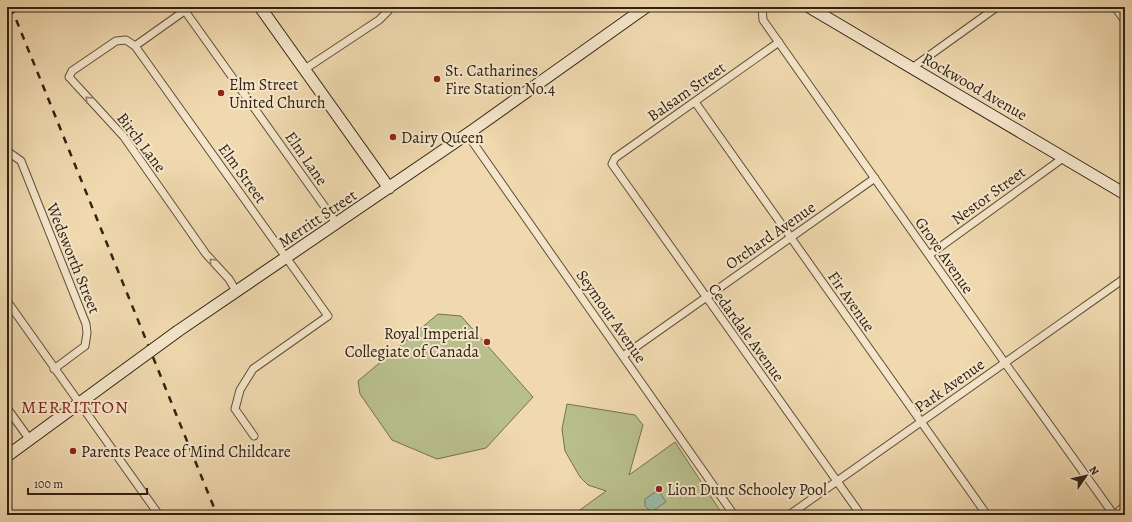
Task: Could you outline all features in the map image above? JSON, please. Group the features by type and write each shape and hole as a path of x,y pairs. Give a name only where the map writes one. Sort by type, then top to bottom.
{"street":[{"path":"260,7 389,188"},
{"path":"305,69 379,20 388,11 389,7"},
{"name":"Merritt Street","path":"7,456 178,331 467,134 646,7"},
{"name":"Grove Avenue","path":"762,7 763,20 1004,363 1114,515"},
{"path":"912,68 988,9 997,7"},
{"path":"1115,7 1125,21"},
{"name":"Rockwood Avenue","path":"817,8 912,68 1125,194"},
{"path":"134,46 188,9"},
{"name":"Elm Lane","path":"188,9 337,224"},
{"name":"Birch Lane","path":"134,46 126,40 116,41 72,71 69,77 124,137 206,254 229,279 236,291"},
{"name":"Balsam Street","path":"612,164 614,158 779,42"},
{"name":"Elm Street","path":"134,46 328,316 253,369 240,390 235,409 254,436"},
{"name":"Fir Avenue","path":"695,102 987,515"},
{"name":"Seymour Avenue","path":"467,134 734,515"},
{"name":"Wedsworth Street","path":"7,151 21,161 86,324 87,333 84,346 54,368"},
{"name":"Nestor Street","path":"929,255 1063,158"},
{"name":"Cedardale Avenue","path":"612,164 860,515"},
{"name":"Orchard Avenue","path":"624,356 875,178"},
{"name":"Park Avenue","path":"789,515 836,480 1125,278"},
{"path":"7,301 158,515"},
{"path":"7,408 30,440"},
{"path":"1114,515 1125,506"}],"shaded area":[{"path":"438,314 461,316 533,397 486,448 437,459 392,440 360,394 358,381"},
{"path":"567,404 635,415 643,425 629,475 675,442 723,515 573,515 606,491 588,485 580,477 565,451 562,429"},
{"path":"658,490 666,502 650,511 645,506 645,499"}],"railway":[{"path":"11,7 217,515"}],"place":[{"name":"St. Catharines Fire Station No.4","path":"437,79"},
{"name":"Elm Street United Church","path":"221,93"},
{"name":"Dairy Queen","path":"393,137"},
{"name":"Royal Imperial Collegiate of Canada","path":"487,342"},
{"name":"Parents Peace of Mind Childcare","path":"73,451"},
{"name":"Lion Dunc Schooley Pool","path":"659,489"}],"district":[{"name":"MERRITTON","path":"75,407"}]}
